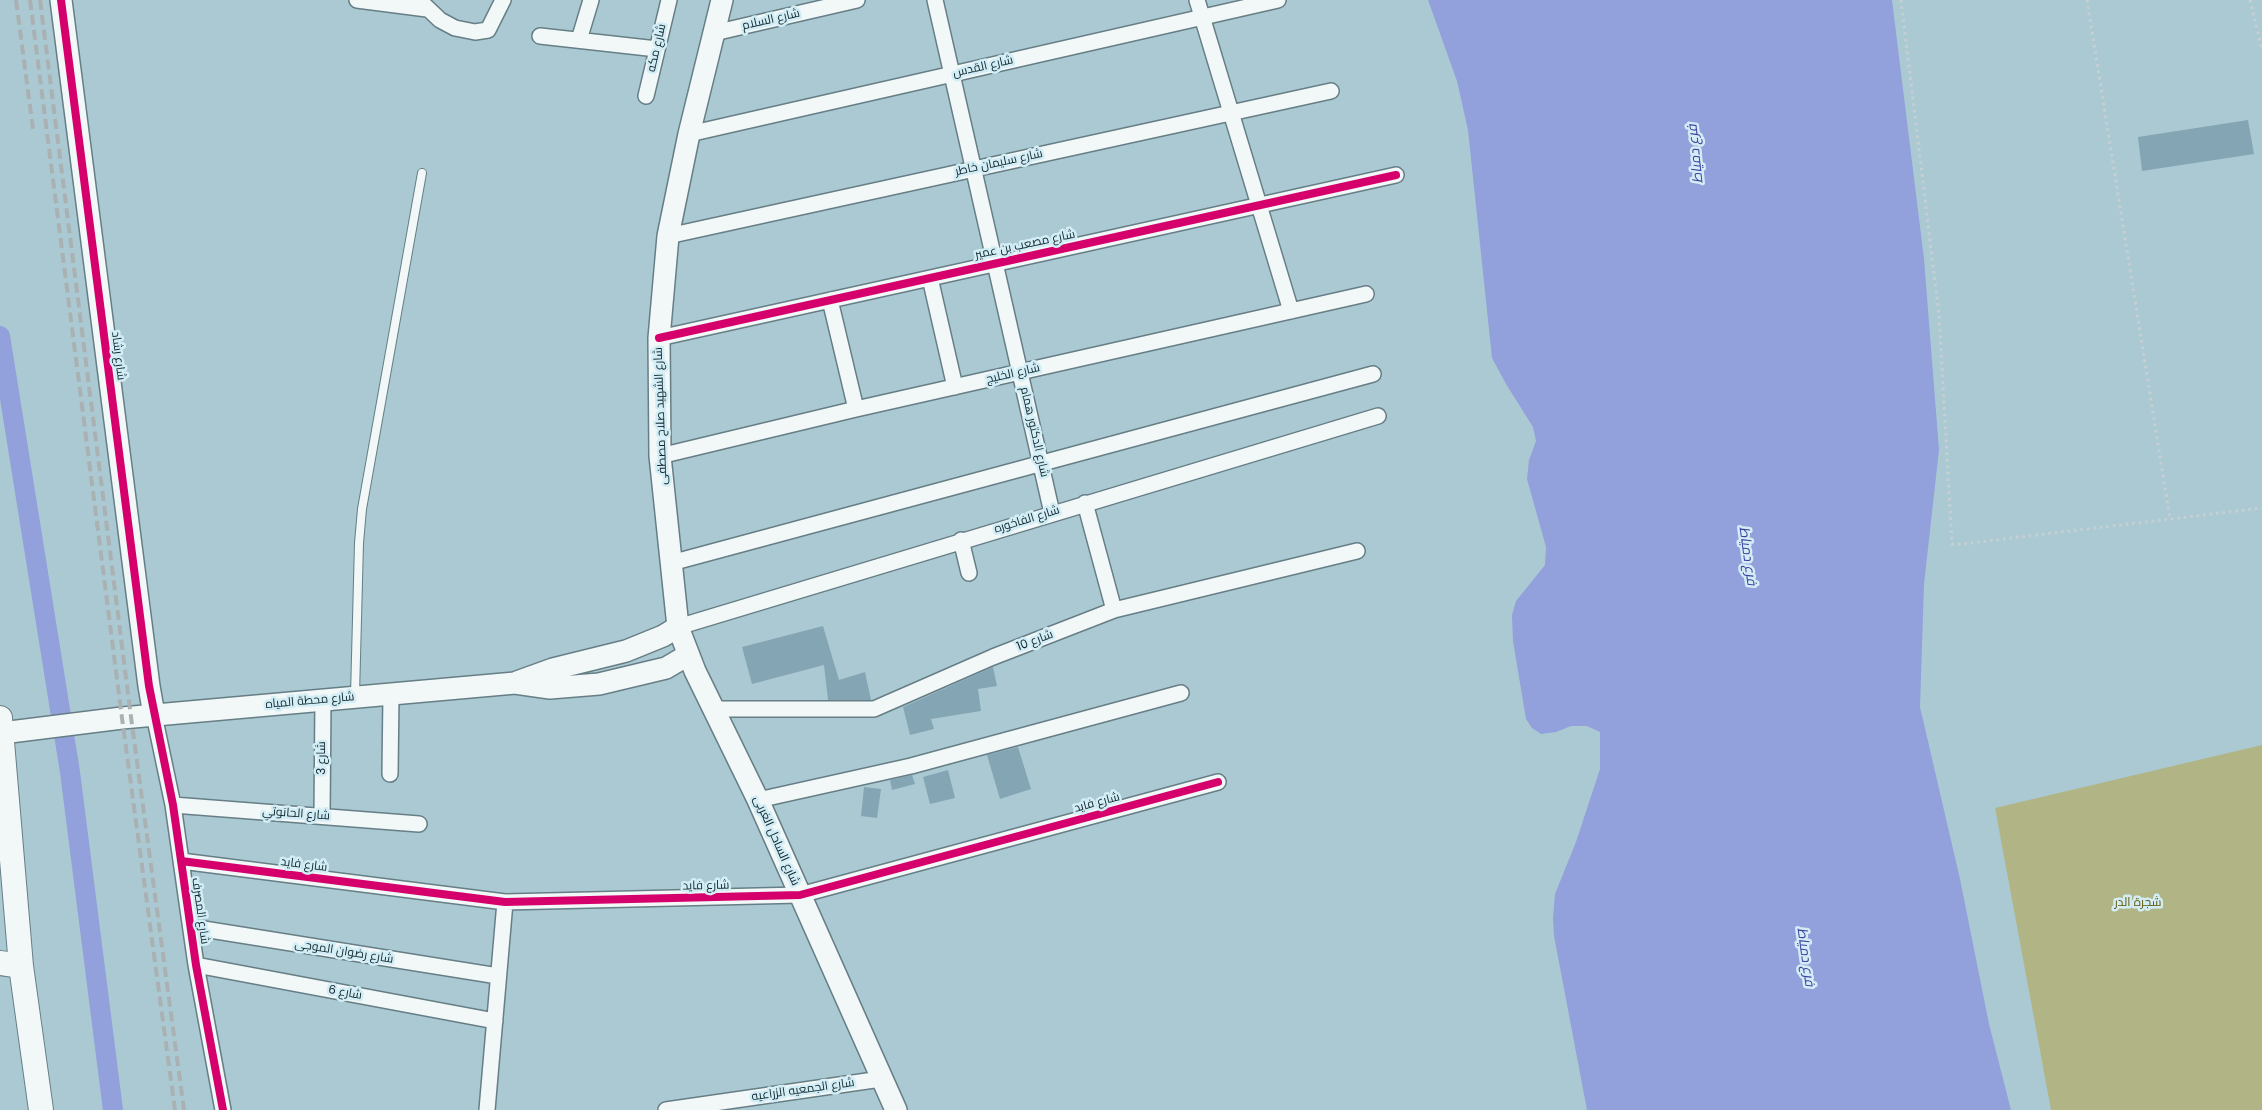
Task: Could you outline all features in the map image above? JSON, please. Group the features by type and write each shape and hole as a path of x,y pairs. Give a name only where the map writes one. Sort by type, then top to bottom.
{"main road":[{"name":"شارع رشاد","path":"60,0 154,715"},
{"name":"شارع الشهيد صلاح مصطفى","path":"688,655 678,627 660,456 659,338 668,236 689,134 722,0"},
{"path":"515,683 553,669 626,651 648,643 678,627"},
{"path":"515,683 550,688 599,684 666,668 688,655"},
{"name":"شارع الساحل الغربى","path":"688,655 758,800 896,1110"},
{"name":"شارع محطة المياه","path":"1,725 28,730 154,715 515,683"},
{"path":"1,725 11,965 41,1110"}],"street":[{"path":"358,0 423,4 455,28 475,32 488,30 503,0"},
{"path":"579,40 590,0"},
{"name":"شارع مكه","path":"646,96 668,0"},
{"name":"شارع السلام","path":"714,33 857,0"},
{"name":"شارع الدكتور همام","path":"935,0 1052,513"},
{"path":"1197,0 1291,310"},
{"name":"شارع القدس","path":"689,134 1278,0"},
{"path":"540,36 657,49"},
{"name":"شارع سليمان خاطر","path":"668,236 1331,90"},
{"name":"شارع مصعب بن عمير","path":"659,338 1396,175"},
{"path":"930,278 955,387"},
{"name":"شارع الخليج","path":"660,456 856,409 1366,294"},
{"path":"830,300 856,409"},
{"path":"671,563 1373,374"},
{"name":"شارع الفاخوره","path":"678,627 961,540 1378,416"},
{"path":"1085,503 1114,610"},
{"path":"961,540 969,573"},
{"name":"شارع 10","path":"714,709 874,709 993,657 1114,610 1357,551"},
{"path":"758,800 911,766 1181,693"},
{"path":"390,774 391,694"},
{"name":"شارع 3","path":"322,816 323,700"},
{"name":"شارع المصرف","path":"154,715 173,805 196,965 223,1110"},
{"name":"شارع فايد","path":"181,861 504,902 800,895 1218,782"},
{"name":"شارع الحانوتي","path":"173,805 419,824"},
{"path":"487,1110 504,902"},
{"name":"شارع رضوان الموجى","path":"190,927 498,976"},
{"name":"شارع 6","path":"196,965 495,1021"},
{"name":"شارع الجمعيه الزراعيه","path":"666,1110 881,1079"}],"lane":[{"path":"355,697 359,543 362,509 422,173"}],"path":[{"path":"1901,0 1939,315 1952,544 2262,508"},
{"path":"2087,0 2170,519"},
{"path":"2250,0 2262,49"}],"green space":[{"name":"شجرة الدر","path":"2262,745 2262,1110 2051,1110 1995,808"}],"water":[{"name":"فرع دمياط","path":"1428,0 1892,0 1924,259 1939,450 1924,584 1920,707 1960,879 1989,1024 2011,1110 1587,1110 1554,936 1553,918 1555,894 1576,842 1600,769 1600,732 1587,726 1571,726 1556,732 1541,734 1532,728 1526,719 1513,641 1512,615 1516,601 1545,565 1546,547 1527,479 1529,460 1536,441 1533,427 1492,358 1468,130 1457,81"}],"building":[{"path":"2248,120 2254,154 2142,171 2138,137"},
{"path":"823,626 839,680 865,672 871,700 828,700 824,665 752,684 742,647"},
{"path":"993,667 997,686 978,689 981,711 931,719 934,729 910,735 903,707"},
{"path":"1018,747 1031,789 1000,799 987,755"},
{"path":"948,770 955,798 930,804 923,777"},
{"path":"912,775 915,784 892,790 890,780"},
{"path":"864,787 881,789 877,818 861,816"}],"waterway":[{"path":"0,336 70,772 113,1110"}],"railway":[{"path":"16,0 33,129"},
{"path":"30,0 122,718 175,1110"},
{"path":"40,0 131,717 184,1110"}],"cycle path":[{"path":"61,0 149,686 173,805 196,965 223,1110"},
{"path":"659,338 1396,175"},
{"path":"181,861 505,902 800,895 1218,782"}]}
